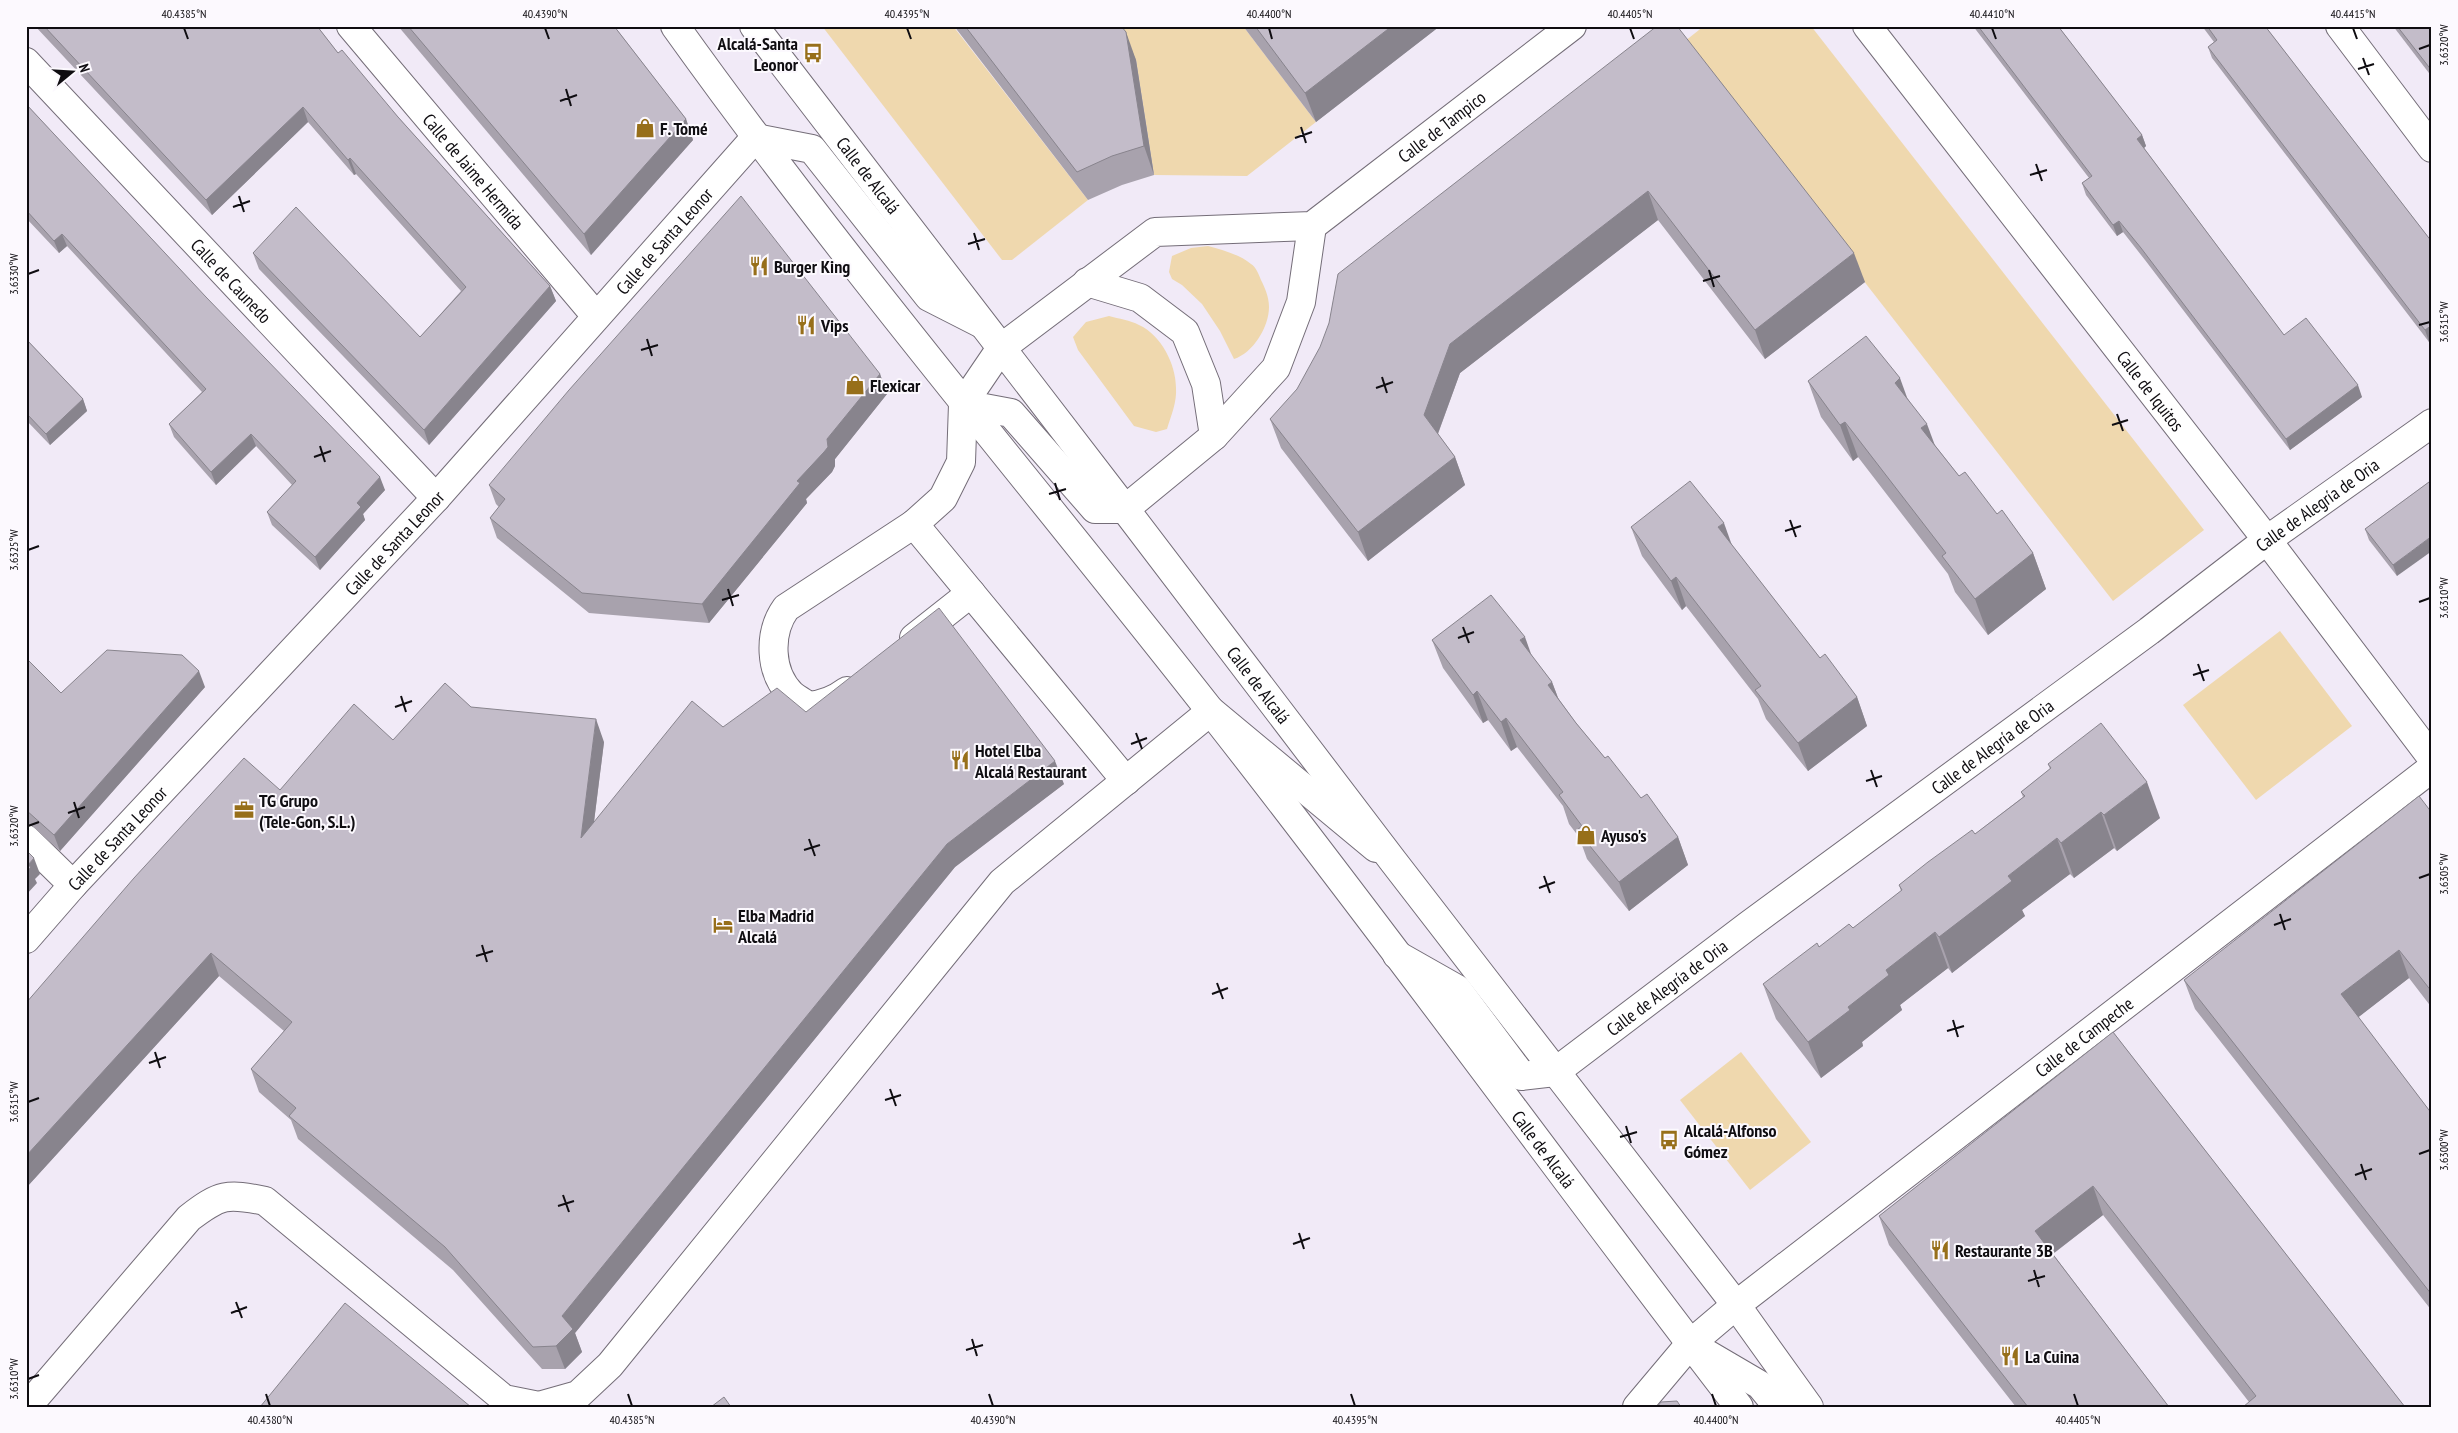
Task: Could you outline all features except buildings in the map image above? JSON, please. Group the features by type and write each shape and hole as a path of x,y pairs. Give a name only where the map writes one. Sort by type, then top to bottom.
{"street":[{"name":"Calle de Jaime Hermida","path":"351,26 596,316"},
{"name":"Calle de Alcalá","path":"675,26 755,138 963,404 1211,711 1739,1407"},
{"name":"Calle de Alcalá","path":"754,26 982,324 1126,508 1393,862 1736,1305 1809,1407"},
{"name":"Calle de Tampico","path":"1312,226 1572,26"},
{"name":"Calle de Iquitos","path":"1867,26 2267,540 2432,758"},
{"path":"2340,26 2432,148"},
{"name":"Calle de Caunedo","path":"26,62 436,498"},
{"name":"Calle de Santa Leonor","path":"26,939 73,885 436,498 755,138"},
{"name":"Calle de Alcalá","path":"755,138 812,148 929,296 982,324"},
{"path":"865,677 837,698 819,705 808,706 791,694 776,671 773,647 777,620 786,608 914,524 943,498 960,462 963,404 1001,348 1155,232 1312,226 1301,302 1276,368 1214,436 1126,508 1095,509 1011,413 963,404"},
{"path":"1087,282 1140,298 1185,332 1206,384 1214,436"},
{"name":"Calle de Alegría de Oria","path":"1555,1072 1749,925 2134,642 2267,540 2432,423"},
{"path":"914,524 1126,781"},
{"path":"895,654 971,593"},
{"name":"Calle de Alcalá","path":"1211,711 1393,862"},
{"path":"27,1407 189,1218 212,1200 236,1195 265,1201 504,1400 539,1406 578,1395 610,1365 1002,882 1211,711"},
{"name":"Calle de Campeche","path":"1736,1305 2432,768"},
{"path":"26,839 73,885"},
{"name":"Calle de Alcalá","path":"1397,955 1456,989 1522,1076 1555,1072"},
{"path":"1637,1407 1690,1344 1736,1305"},
{"name":"Calle de Alcalá","path":"1690,1344 1760,1385 1778,1407"}],"shaded area":[{"path":"822,26 953,26 1088,200 1012,260 1002,260"},
{"path":"1110,26 1243,26 1316,122 1247,176 1154,175 1136,60"},
{"path":"1704,26 1811,26 2204,530 2113,601 1680,45"},
{"path":"1208,246 1236,255 1253,265 1268,296 1268,315 1263,331 1247,351 1234,359 1220,331 1202,304 1182,285 1172,279 1169,272 1172,256 1191,248"},
{"path":"1109,316 1139,325 1154,336 1166,351 1173,369 1176,388 1175,404 1167,429 1156,432 1134,426 1078,350 1073,337 1086,322"},
{"path":"2280,631 2352,726 2256,800 2183,705"},
{"path":"1741,1052 1811,1142 1750,1190 1680,1100"}],"place":[{"name":"Alcalá-Santa Leonor","path":"813,53"},
{"name":"F. Tomé","path":"645,128"},
{"name":"Burger King","path":"759,266"},
{"name":"Vips","path":"806,325"},
{"name":"Flexicar","path":"855,385"},
{"name":"Hotel Elba Alcalá Restaurant","path":"960,760"},
{"name":"TG Grupo (Tele-Gon, S.L.)","path":"244,810"},
{"name":"Ayuso's","path":"1586,835"},
{"name":"Elba Madrid Alcalá","path":"723,925"},
{"name":"Alcalá-Alfonso Gómez","path":"1669,1140"},
{"name":"Restaurante 3B","path":"1940,1250"},
{"name":"La Cuina","path":"2010,1356"}]}
